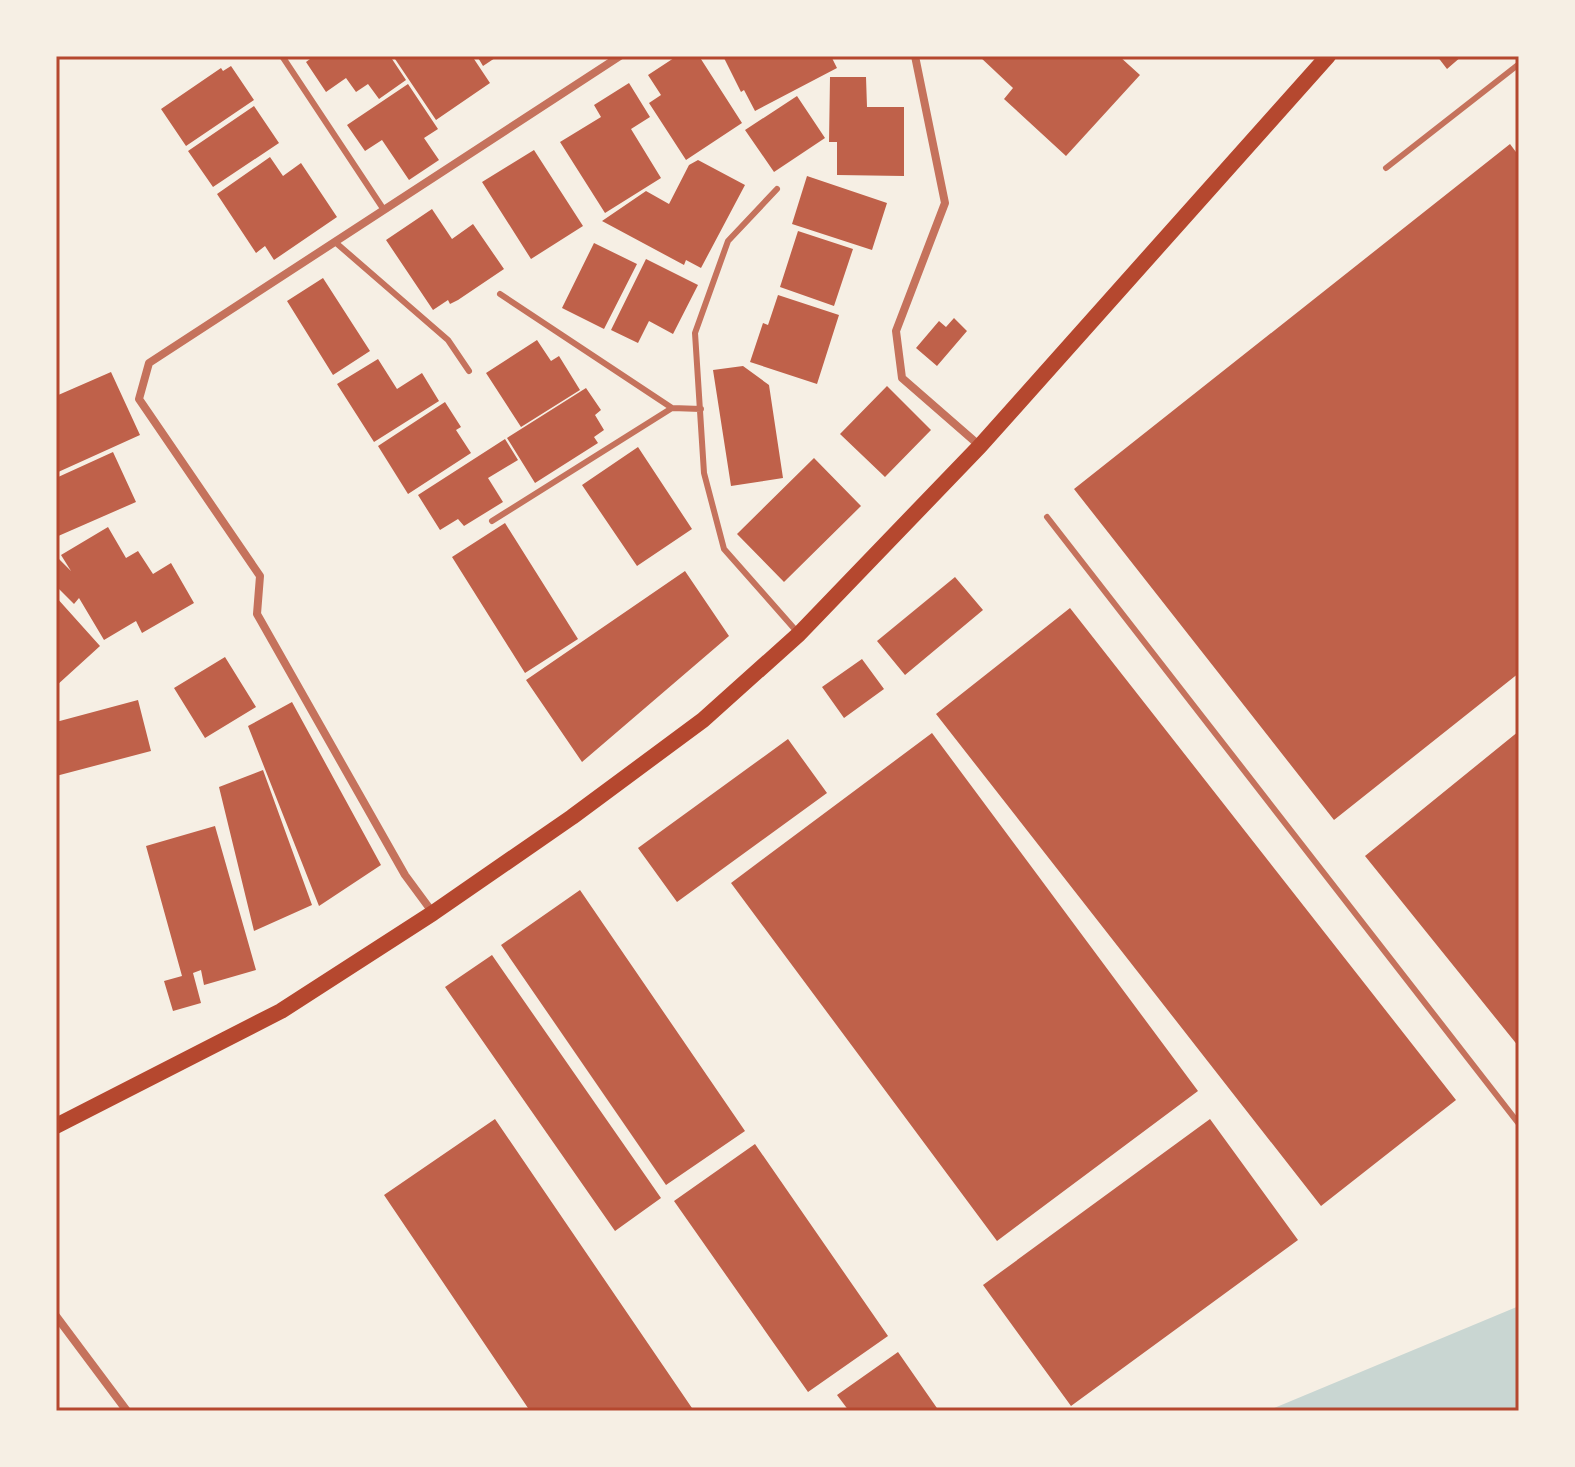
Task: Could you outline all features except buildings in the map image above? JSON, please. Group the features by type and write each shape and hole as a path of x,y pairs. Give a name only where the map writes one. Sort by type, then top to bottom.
{"main road":[{"path":"56,1126 281,1011 433,913 572,817 703,720 799,634 980,446 1328,56"}],"street":[{"path":"433,913 405,875 257,614 260,576 139,399 149,363 620,56"},
{"path":"915,56 945,203 896,331 902,378 980,446"},
{"path":"56,1316 127,1411"}],"lane":[{"path":"282,56 384,210"},
{"path":"1386,168 1519,64"},
{"path":"777,189 728,241 695,333 704,473 724,549 799,634"},
{"path":"335,242 448,340 469,371"},
{"path":"500,294 672,408 701,409"},
{"path":"492,521 672,408"},
{"path":"1047,517 1519,1124"}],"shaded area":[{"path":"1519,1306 1519,1411 1267,1411"}]}
